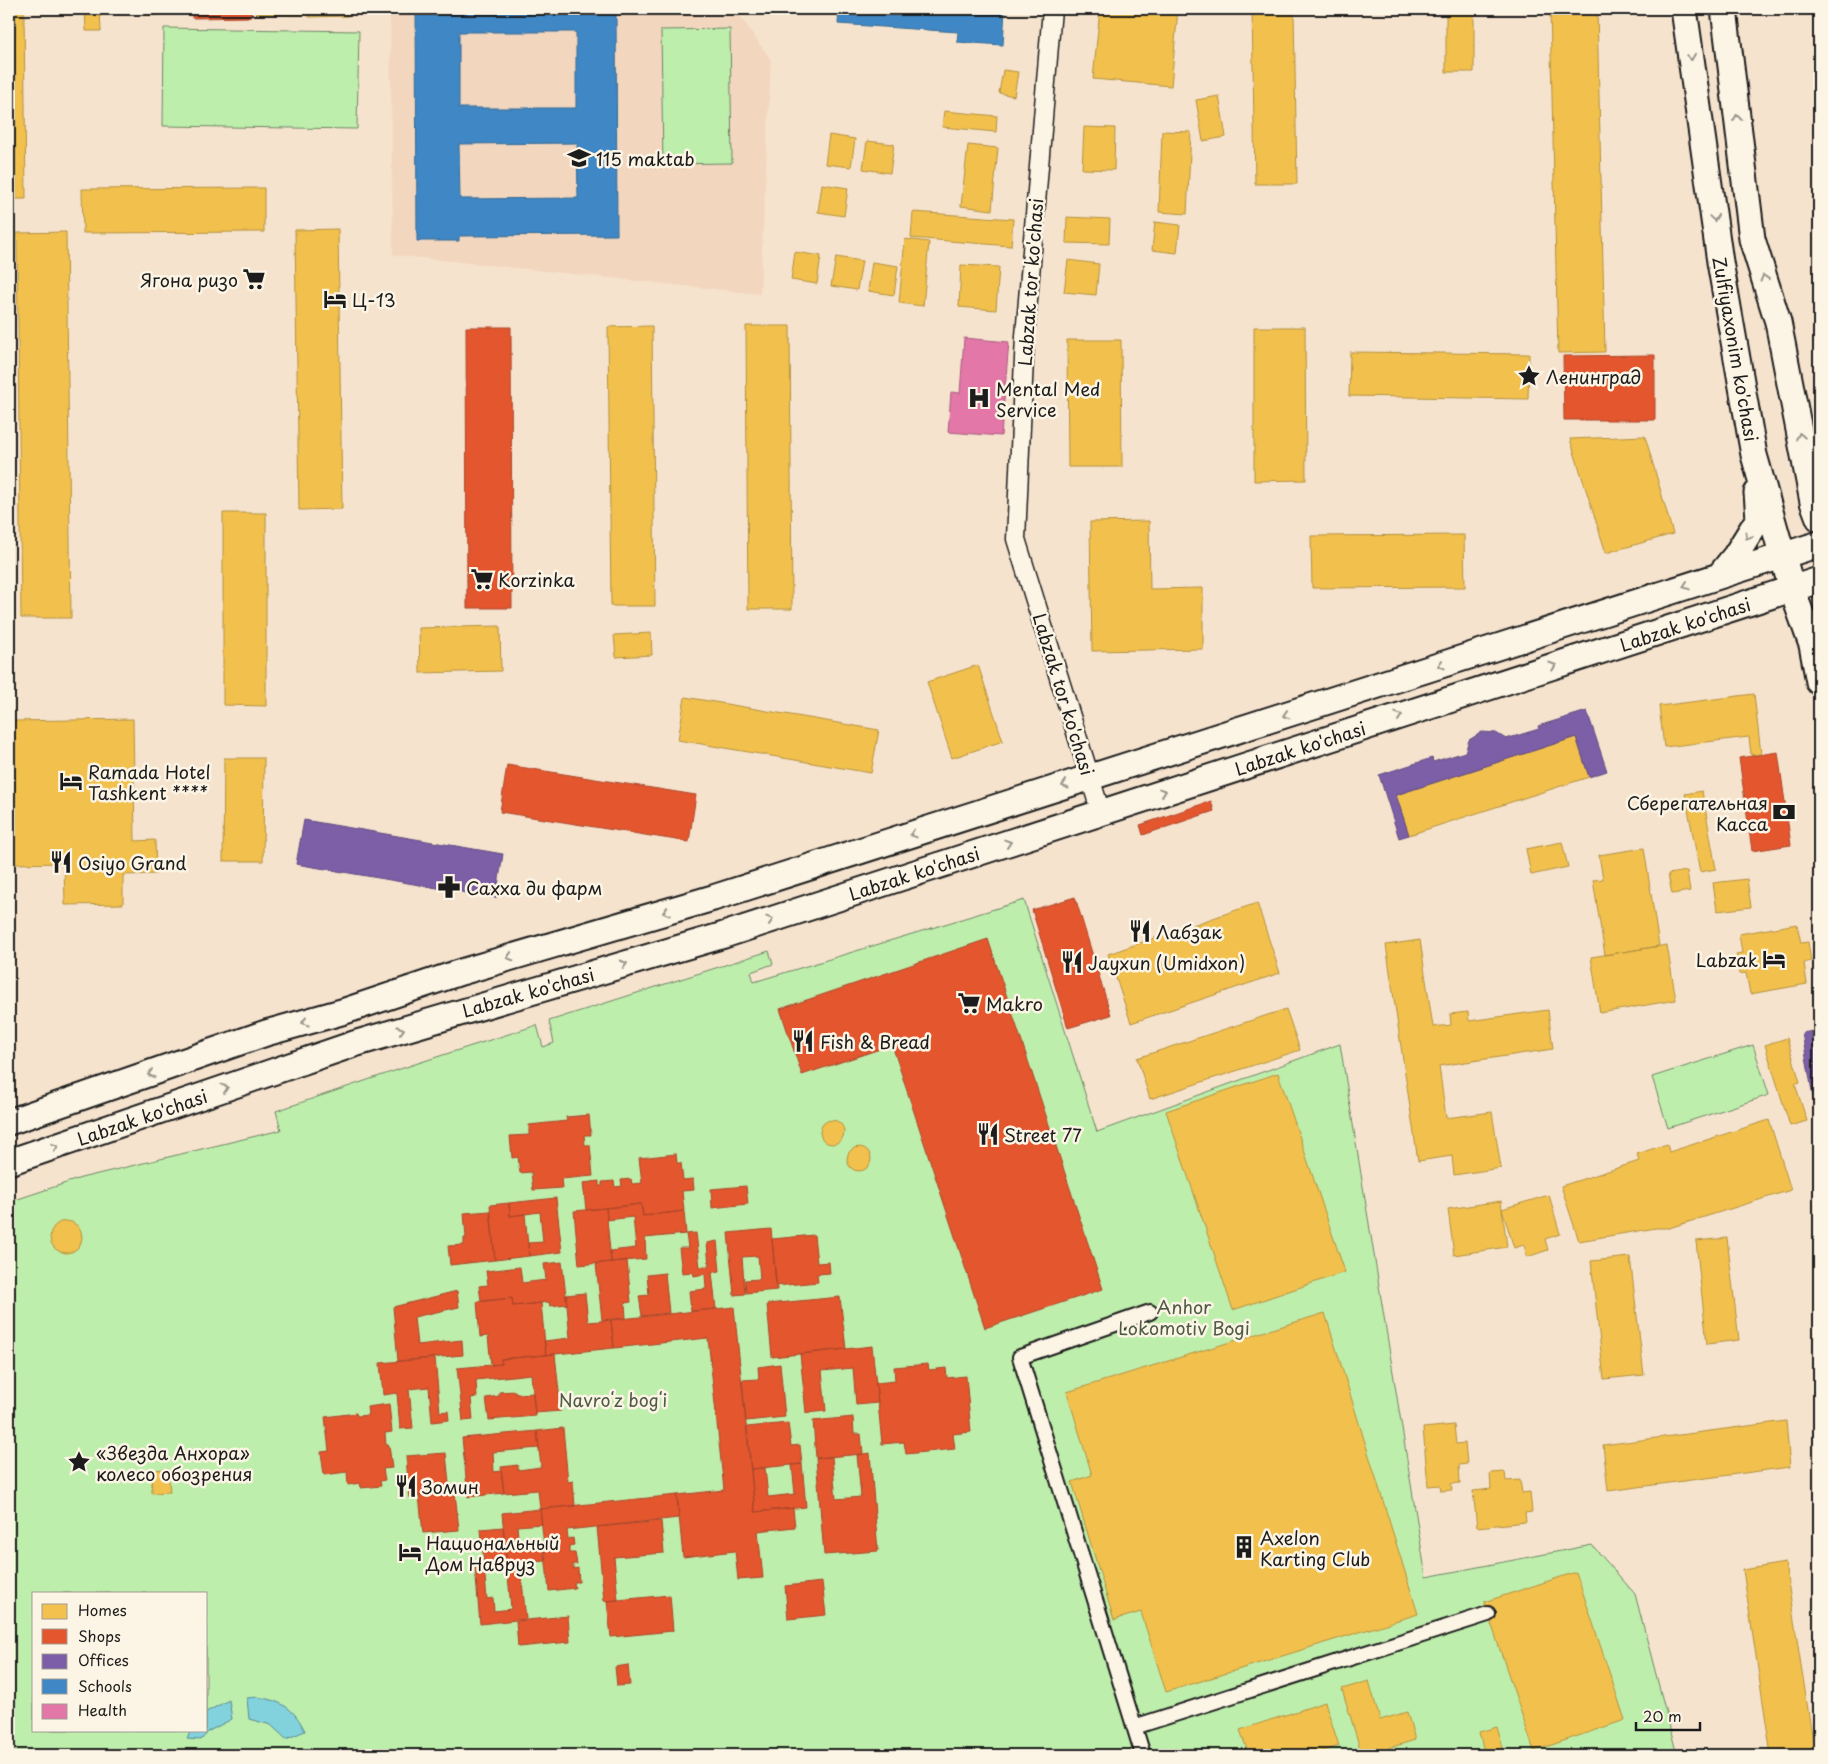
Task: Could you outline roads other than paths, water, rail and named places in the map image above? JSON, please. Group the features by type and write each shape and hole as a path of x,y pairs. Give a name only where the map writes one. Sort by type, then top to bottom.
{"main road":[{"name":"Zulfiyaxonim ko'chasi","path":"1684,9 1720,262 1754,455 1792,589 1812,645 1819,682"},
{"name":"Zulfiyaxonim ko'chasi","path":"1724,9 1752,239 1778,322 1813,502 1819,518"},
{"path":"1719,576 1736,555 1759,518 1754,455"},
{"name":"Labzak ko'chasi","path":"9,1122 266,1033 345,1010 461,972 713,898 1819,544"},
{"name":"Labzak ko'chasi","path":"9,1162 354,1044 724,935 1819,580"},
{"path":"713,898 724,935"},
{"path":"345,1010 354,1044"}],"street":[{"name":"Labzak tor ko'chasi","path":"1052,9 1024,336 1016,539 1101,812"},
{"path":"1143,1755 1020,1357 1150,1312"},
{"path":"1134,1726 1488,1614"}],"water":[{"path":"257,1697 280,1703 292,1711 305,1731 286,1739 271,1725 249,1719 247,1698"},
{"path":"229,1700 232,1719 209,1731 201,1740 187,1739 190,1732 208,1732 208,1711"}],"place":[{"name":"115 maktab","path":"579,158"},
{"name":"Ягона ризо","path":"254,279"},
{"name":"Ц-13","path":"335,299"},
{"name":"Ленинград","path":"1529,376"},
{"name":"Mental Med Service","path":"979,398"},
{"name":"Korzinka","path":"482,579"},
{"name":"Ramada Hotel Tashkent ****","path":"71,781"},
{"name":"Сберегательная Касса","path":"1784,812"},
{"name":"Osiyo Grand","path":"61,862"},
{"name":"Сахха ди фарм","path":"449,887"},
{"name":"Лабзак","path":"1140,931"},
{"name":"Labzak","path":"1774,959"},
{"name":"Jayxun (Umidxon)","path":"1072,962"},
{"name":"Makro","path":"969,1003"},
{"name":"Fish & Bread","path":"803,1041"},
{"name":"Street 77","path":"988,1134"},
{"name":"«Звезда Анхора» колесо обозрения","path":"79,1462"},
{"name":"Зомин","path":"406,1486"},
{"name":"Axelon Karting Club","path":"1244,1547"},
{"name":"Национальный Дом Навруз","path":"410,1552"}],"park label":[{"name":"Anhor Lokomotiv Bogi","path":"1184,1316"},
{"name":"Navroʻz bogʻi","path":"613,1399"}]}
